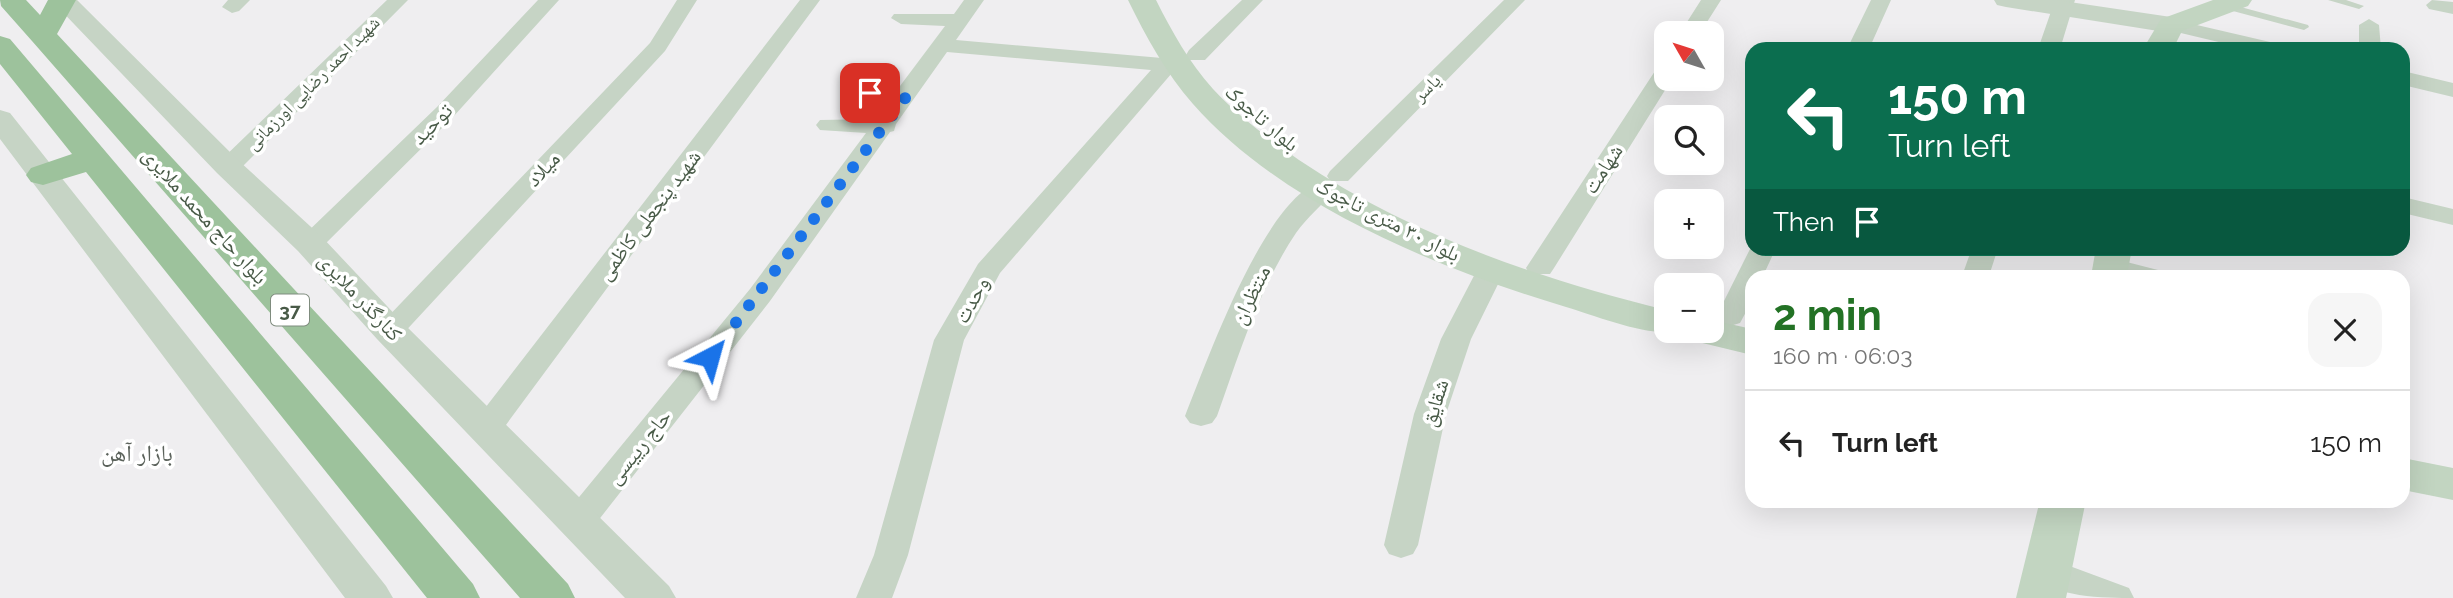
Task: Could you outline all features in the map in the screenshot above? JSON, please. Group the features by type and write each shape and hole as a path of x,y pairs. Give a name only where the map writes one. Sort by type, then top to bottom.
{"highway":[{"path":"21,25 62,0"},
{"name":"37","path":"21,25 93,158 455,598"},
{"name":"بلوار حاج محمد ملایری","path":"21,25 550,598"},
{"path":"43,175 93,158"}],"main road":[{"name":"بلوار ۳۰ متری تاجوک","path":"1142,0 1214,108 1270,156 1331,182 1429,245 1528,284 1654,319"},
{"path":"1166,0 1179,59"},
{"path":"2164,37 2230,3"},
{"path":"1331,182 1447,232 1541,268 1654,299"},
{"path":"2410,453 2453,461"},
{"path":"2410,475 2453,484"},
{"path":"2045,585 2061,508"}],"street":[{"name":"کنارگذر ملایری","path":"62,0 228,167 310,244 390,331 653,598"},
{"name":"شهید احمد رضایی اورزمانی","path":"228,167 398,0"},
{"name":"توحید","path":"310,244 445,112 549,0"},
{"name":"میلاد","path":"390,331 658,47 687,0"},
{"name":"شهید پنجعلی کاظمی","path":"486,429 716,128 810,0"},
{"name":"وحدت","path":"874,598 891,555 949,340 988,270 1107,130 1179,59 1253,0"},
{"name":"یاسر","path":"1331,182 1515,0"},
{"path":"1698,21 1711,0"},
{"path":"1861,42 1881,0"},
{"path":"2006,0 2064,4 2164,37 2211,42"},
{"path":"2051,42 2064,4"},
{"path":"901,18 967,10"},
{"name":"حاج رییسی","path":"578,522 760,295 886,126 967,10"},
{"path":"2370,25 2370,42"},
{"path":"943,45 1179,59"},
{"path":"2410,80 2453,90"},
{"name":"شهامت","path":"1541,268 1654,90"},
{"path":"870,93 909,93"},
{"path":"0,119 370,598"},
{"path":"828,125 886,126"},
{"name":"منتظران","path":"1201,416 1233,332 1281,231 1303,202 1331,182"},
{"path":"2410,207 2453,217"},
{"path":"2111,264 2130,270"},
{"name":"شقایق","path":"1401,545 1430,414 1456,339 1492,270"},
{"path":"1730,325 1745,290"},
{"path":"2045,585 2116,598"}],"lane":[{"path":"2333,0 2359,6"},
{"path":"2230,3 2304,27"}],"district":[{"name":"بازار آهن","path":"137,453"}],"route":[{"path":"710,357 760,295 909,93 870,93"}]}
